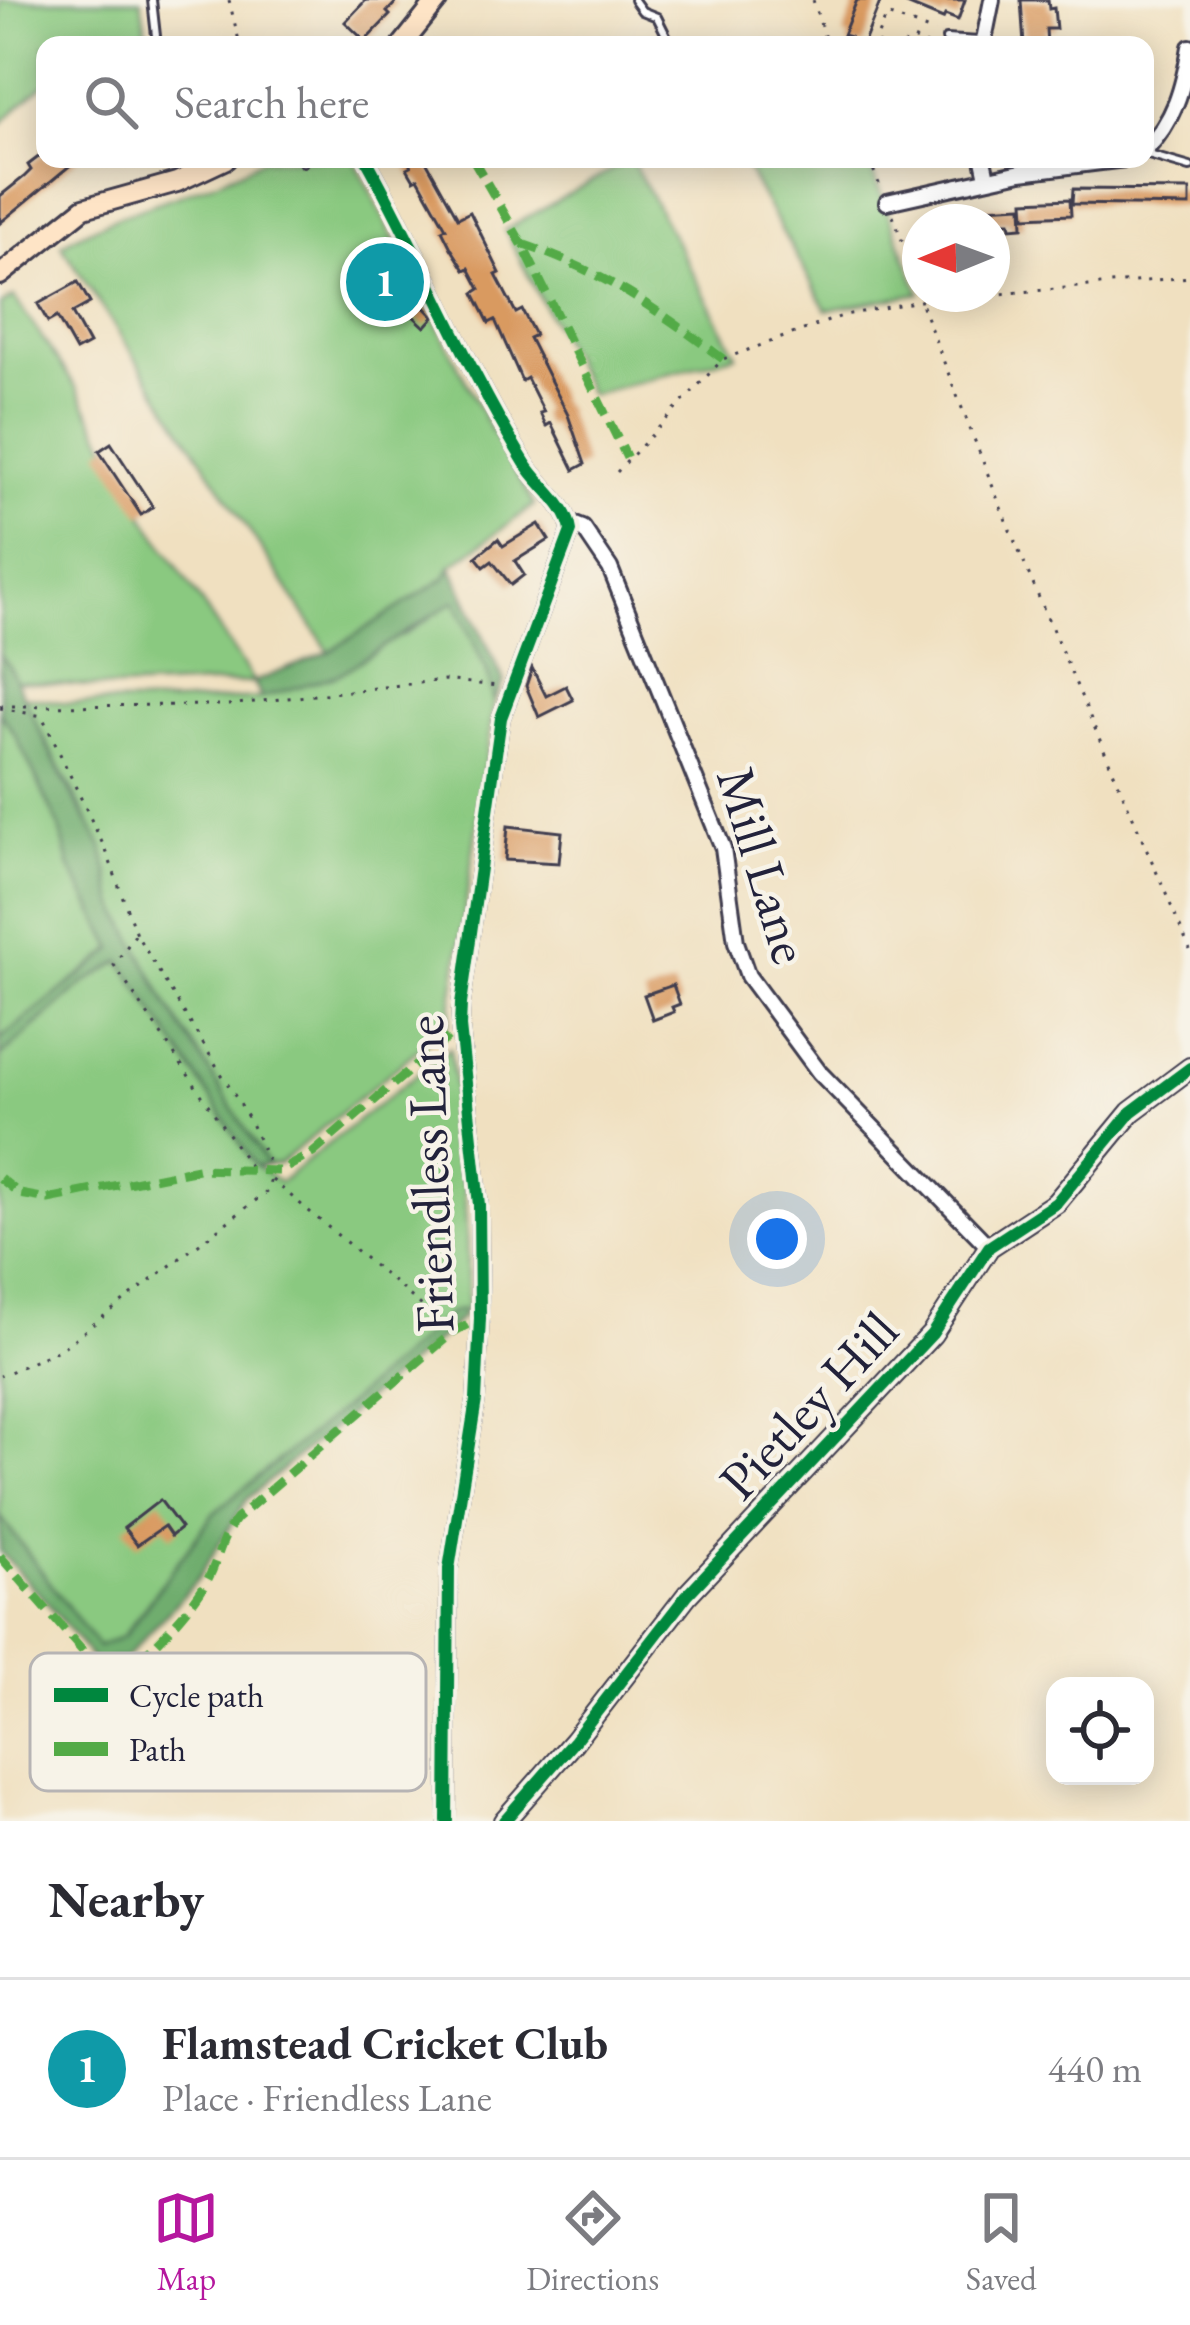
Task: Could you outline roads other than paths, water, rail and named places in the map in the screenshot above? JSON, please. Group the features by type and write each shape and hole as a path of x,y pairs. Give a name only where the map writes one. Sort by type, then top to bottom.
{"street":[{"path":"409,36 438,0"},
{"path":"984,36 992,0"},
{"path":"1154,142 1178,105 1190,47"},
{"path":"0,275 84,208 177,182 205,168"},
{"path":"371,168 511,439 570,523"},
{"path":"985,168 987,178"},
{"path":"886,202 1027,168"},
{"name":"Friendless Lane","path":"447,1821 449,1569 473,1420 480,1318 479,1205 461,1004 501,718 570,539 570,523"},
{"name":"Mill Lane","path":"570,523 583,528 610,568 723,848 736,942 748,976 819,1072 989,1247"},
{"name":"Pietley Hill","path":"504,1821 574,1741 687,1595 901,1371 954,1304 989,1247 1056,1203 1120,1122 1190,1068"}],"lane":[{"path":"152,0 156,36"},
{"path":"634,0 642,11 657,17 666,36"},
{"path":"1154,156 1190,167"}],"place":[{"name":"Flamstead Cricket Club","path":"385,282"}]}
